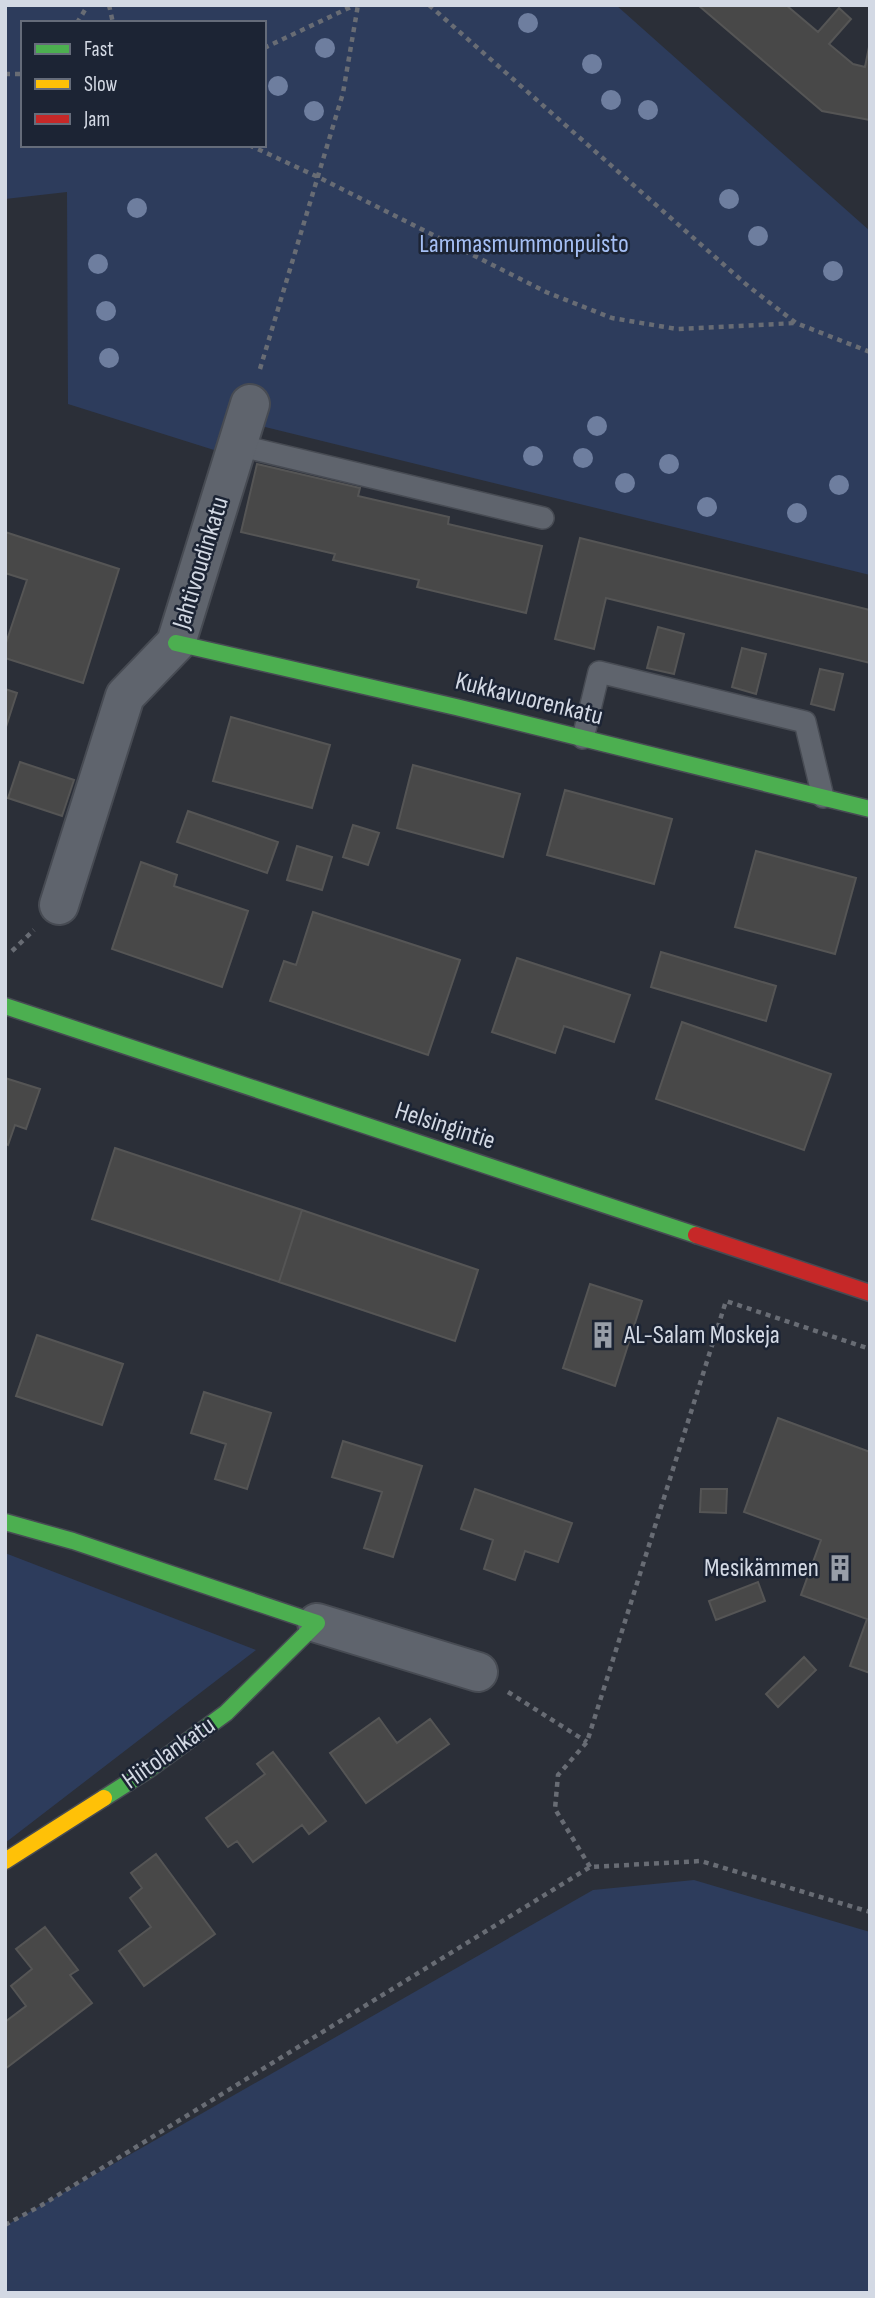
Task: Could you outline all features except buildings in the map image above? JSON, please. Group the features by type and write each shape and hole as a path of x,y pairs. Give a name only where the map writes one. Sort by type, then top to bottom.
{"street":[{"name":"Jahtivoudinkatu","path":"59,905 125,696 176,643 250,404"},
{"name":"Kukkavuorenkatu","path":"176,643 456,707 870,808"},
{"name":"Helsingintie","path":"5,1006 870,1293"},
{"path":"5,1522 73,1541 317,1623 478,1672"},
{"name":"Hiitolankatu","path":"5,1861 148,1770 226,1713 317,1623"}],"lane":[{"path":"237,445 543,518"},
{"path":"583,738 599,672 805,722 823,797"}],"path":[{"path":"78,21 88,5"},
{"path":"266,47 357,5"},
{"path":"250,404 343,93 357,5"},
{"path":"429,5 710,255 796,323 870,352"},
{"path":"253,147 546,292 612,318 677,329 796,323"},
{"path":"590,1867 555,1809 558,1775 587,1742 726,1301 870,1349"},
{"path":"478,1672 587,1742"},
{"path":"5,2225 42,2205 590,1867 701,1861 870,1912"}],"green space":[{"name":"Lammasmummonpuisto","path":"5,5 616,5 870,231 870,575 261,426 249,461 68,404 67,192 5,199"},
{"path":"5,1553 256,1650 5,1843"},
{"path":"694,1880 870,1932 870,2293 5,2293 5,2226 593,1890"}],"traffic: fast":[{"path":"176,643 456,707 870,809"},
{"path":"5,1006 696,1235"},
{"path":"5,1522 73,1541 317,1623 226,1713 148,1770 104,1798"}],"traffic: slow":[{"path":"5,1861 104,1798"}],"traffic: jam":[{"path":"696,1235 870,1293"}],"place":[{"name":"AL-Salam Moskeja","path":"603,1335"},
{"name":"Mesikämmen","path":"840,1568"}]}
